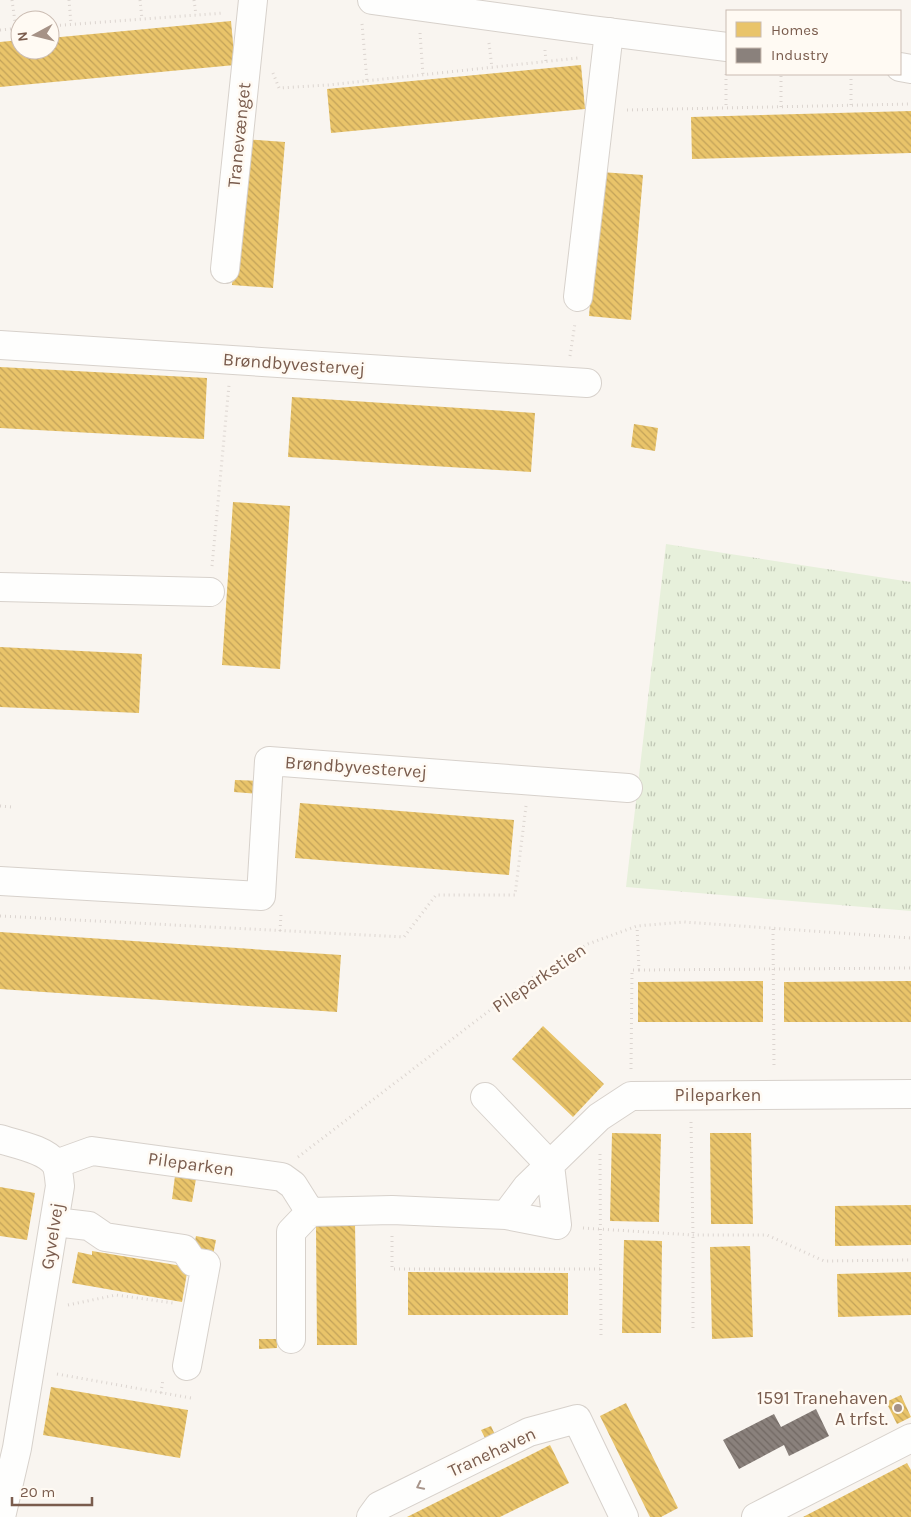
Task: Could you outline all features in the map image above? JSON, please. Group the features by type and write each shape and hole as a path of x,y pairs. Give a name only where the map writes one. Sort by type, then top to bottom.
{"street":[{"name":"Tranevænget","path":"225,270 252,5"},
{"path":"367,9 418,6 608,44 726,46"},
{"path":"578,297 608,44"},
{"name":"Brøndbyvestervej","path":"0,345 577,382"},
{"path":"0,587 210,592"},
{"name":"Brøndbyvestervej","path":"0,881 261,896 270,760 628,788"},
{"name":"Pileparken","path":"631,1096 911,1094"},
{"path":"506,1215 527,1187 600,1117 631,1096"},
{"path":"291,1339 291,1232 310,1212 392,1210 506,1215 557,1225 550,1165 485,1097"},
{"path":"0,1139 42,1152 56,1164"},
{"name":"Pileparken","path":"56,1164 92,1151 282,1176"},
{"name":"Gyvelvej","path":"1,1517 17,1448 55,1222 60,1186 56,1164"},
{"path":"282,1176 293,1185 310,1212"},
{"path":"55,1222 89,1226 105,1237 184,1250 193,1262 206,1264 176,1370"},
{"name":"Tranehaven","path":"371,1517 379,1506 529,1432 577,1419 624,1517"},
{"path":"756,1517 911,1438"}],"path":[{"path":"69,0 71,24"},
{"path":"140,0 142,19"},
{"path":"194,0 196,15"},
{"path":"60,25 196,15 252,5"},
{"path":"418,6 423,75"},
{"path":"367,9 367,81"},
{"path":"247,54 267,56 279,88 423,75 608,44"},
{"path":"726,46 726,108"},
{"path":"781,75 781,107"},
{"path":"851,75 851,106"},
{"path":"600,111 911,104"},
{"path":"577,382 578,297"},
{"path":"210,592 230,376 229,360"},
{"path":"0,916 404,937 436,895 515,895 530,781"},
{"path":"0,806 12,807"},
{"name":"Pileparkstien","path":"282,1176 298,1156 532,978 588,944 637,926 684,922 911,938"},
{"path":"637,926 639,970"},
{"path":"773,929 774,1095"},
{"path":"631,1096 632,970 911,968"},
{"path":"690,1095 693,1331"},
{"path":"600,1117 601,1338"},
{"path":"392,1210 392,1269 601,1269"},
{"path":"557,1225 674,1232 693,1235 767,1235 824,1261 911,1260"},
{"path":"41,1304 66,1305 116,1295 177,1303"},
{"path":"30,1369 190,1398"},
{"path":"161,1393 176,1370"}],"green space":[{"path":"666,544 911,582 911,911 626,887"}],"building: Homes":[{"path":"231,21 235,65 0,87 0,42 10,41 10,60 60,60 60,37"},
{"path":"581,65 585,109 331,133 327,89"},
{"path":"911,111 911,153 692,159 691,117"},
{"path":"244,139 285,142 273,288 232,285"},
{"path":"601,172 643,175 631,320 589,316"},
{"path":"0,367 207,378 204,439 0,428"},
{"path":"292,397 535,413 531,472 288,457"},
{"path":"634,424 658,428 655,451 631,447"},
{"path":"233,502 290,506 280,669 222,665"},
{"path":"0,647 142,654 139,713 0,707"},
{"path":"235,780 260,781 258,794 234,792"},
{"path":"300,803 514,820 509,875 295,858"},
{"path":"0,932 341,955 337,1012 0,989"},
{"path":"763,981 763,1022 638,1022 638,982"},
{"path":"911,981 911,1022 784,1022 784,982"},
{"path":"543,1026 604,1084 573,1117 512,1059"},
{"path":"612,1133 661,1134 659,1222 610,1221"},
{"path":"710,1133 751,1133 753,1224 711,1224"},
{"path":"175,1176 196,1179 192,1202 172,1199"},
{"path":"0,1187 35,1193 27,1240 0,1236"},
{"path":"911,1205 911,1245 835,1246 835,1206"},
{"path":"355,1223 357,1345 317,1345 316,1224"},
{"path":"196,1236 216,1240 213,1255 193,1251"},
{"path":"624,1240 662,1241 661,1333 622,1333"},
{"path":"750,1246 753,1337 712,1339 710,1247"},
{"path":"92,1251 188,1267 182,1302 72,1283 78,1252 92,1255"},
{"path":"408,1272 568,1273 568,1315 408,1315"},
{"path":"911,1272 911,1315 838,1317 837,1274"},
{"path":"259,1339 277,1339 277,1348 259,1349"},
{"path":"51,1387 188,1410 180,1458 43,1435"},
{"name":"1591 Tranehaven A trfst.","path":"901,1395 911,1417 897,1424 886,1402"},
{"path":"626,1403 678,1508 661,1517 650,1517 600,1416"},
{"path":"491,1426 497,1439 488,1444 481,1430"},
{"path":"550,1445 569,1483 500,1517 407,1517"},
{"path":"907,1463 911,1470 911,1517 803,1517"}],"building: Industry":[{"path":"816,1409 829,1436 789,1456 784,1445 739,1469 723,1440 774,1414 781,1427"}],"place":[{"name":"1591 Tranehaven A trfst.","path":"898,1408"}]}
